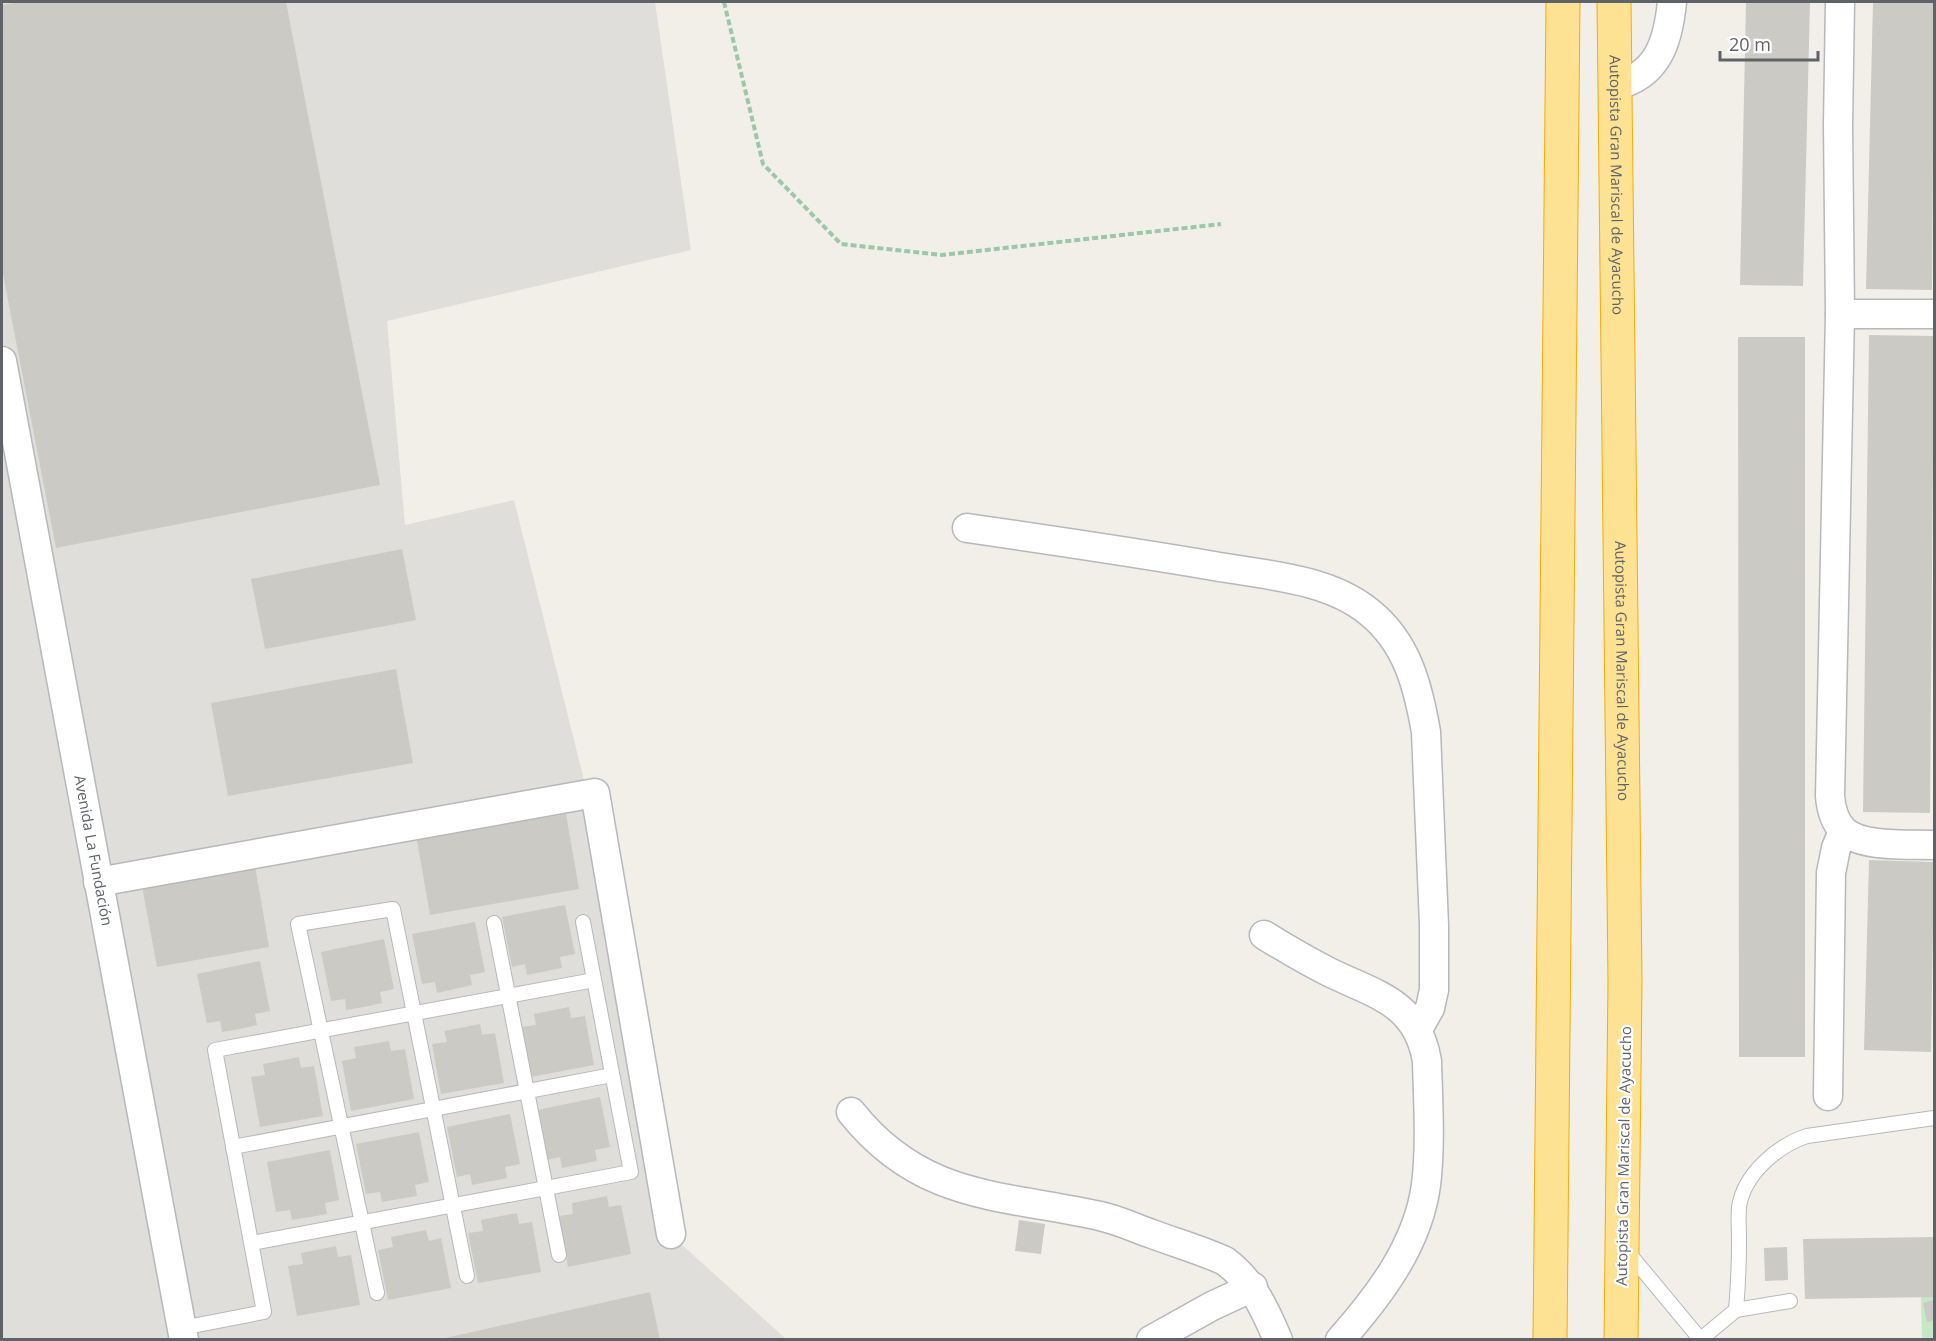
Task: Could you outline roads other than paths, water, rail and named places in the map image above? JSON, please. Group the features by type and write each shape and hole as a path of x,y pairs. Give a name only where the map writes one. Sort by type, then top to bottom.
{"highway":[{"path":"1550,1340 1563,2"},
{"name":"Autopista Gran Mariscal de Ayacucho","path":"1614,2 1625,981 1621,1340"}],"street":[{"path":"1614,86 1636,79 1654,64 1660,53 1672,2"},
{"path":"1840,2 1838,125 1840,314 1830,796 1835,818 1843,831 1856,838 1885,844 1935,845"},
{"path":"1840,314 1935,314"},
{"name":"Avenida La Fundación","path":"2,361 183,1334"},
{"path":"967,528 1122,550 1303,582 1347,597 1371,613 1385,627 1397,641 1413,678 1421,705 1427,750 1434,925 1434,990 1430,1008 1418,1029"},
{"path":"98,882 595,793 671,1234"},
{"path":"1828,1096 1832,873 1836,848 1843,831"},
{"path":"1264,935 1308,962 1382,996 1402,1011 1418,1029 1425,1045 1428,1162 1420,1210 1412,1236 1400,1260 1373,1300 1340,1340"},
{"path":"850,1112 886,1150 929,1177 984,1194 1102,1216 1225,1261 1238,1270 1252,1287 1278,1340"},
{"path":"1151,1340 1252,1287"}],"lane":[{"path":"377,1293 298,924 393,909 467,1276"},
{"path":"252,1243 631,1172 583,922"},
{"path":"494,923 559,1255"},
{"path":"183,1334 264,1312 215,1050 594,980"},
{"path":"233,1147 612,1075"},
{"path":"1736,1310 1739,1206 1748,1182 1766,1161 1794,1140 1807,1136 1935,1118"},
{"path":"1623,1247 1701,1339 1736,1310 1790,1301"}]}
